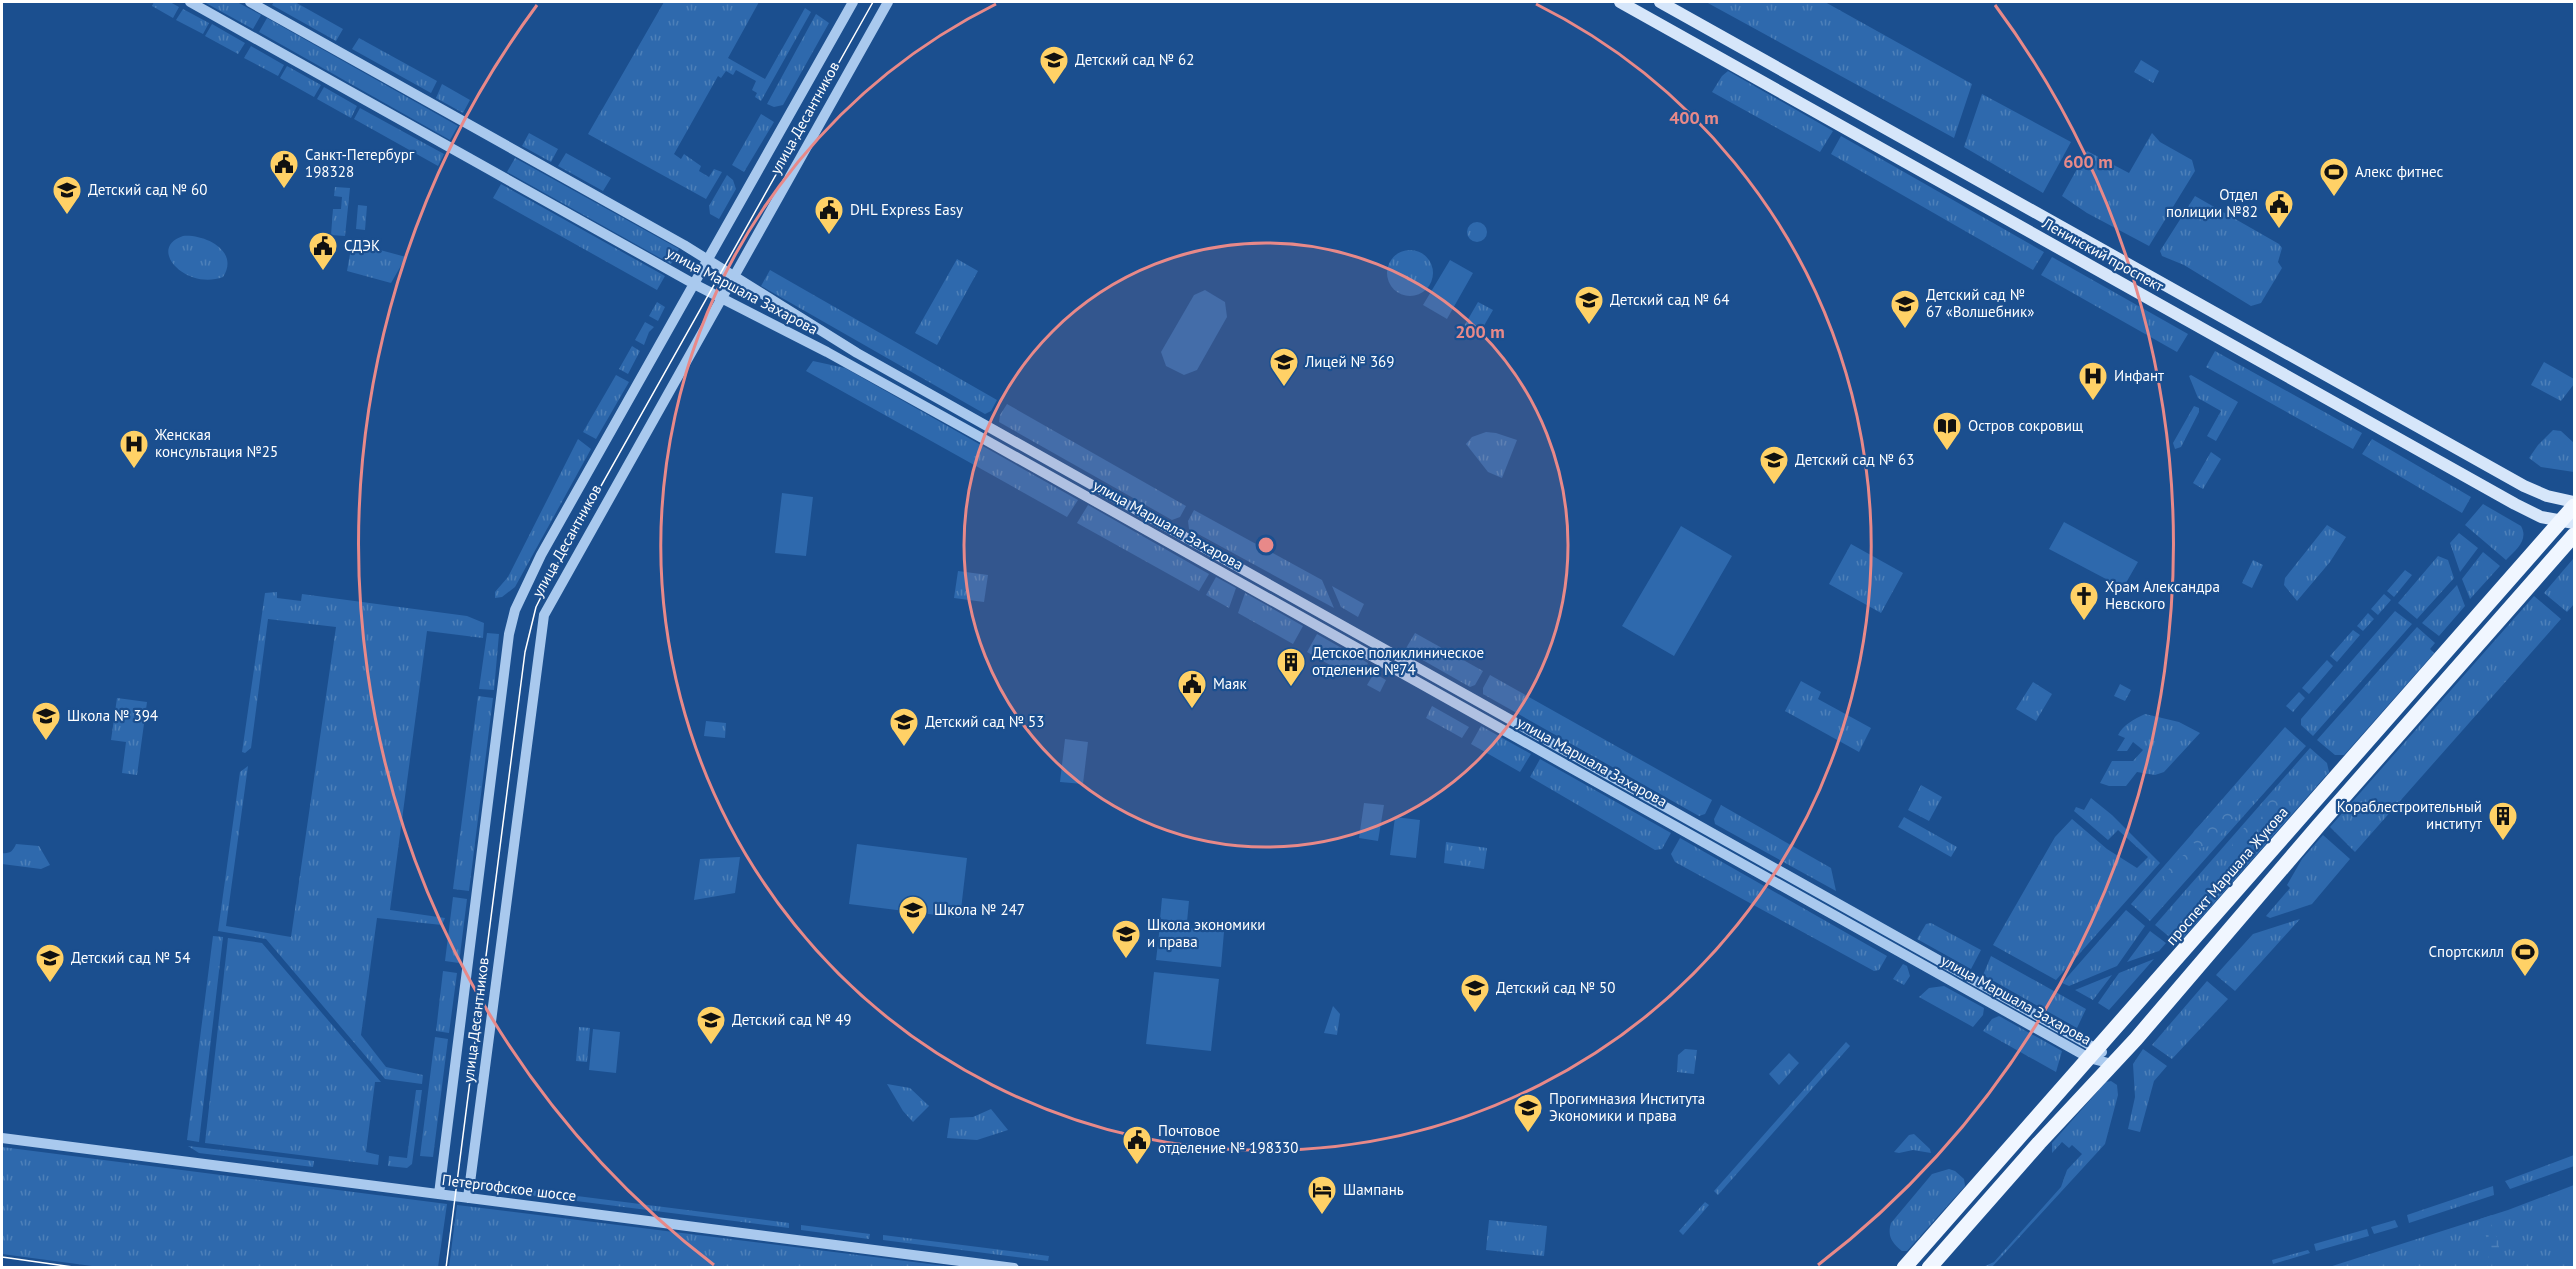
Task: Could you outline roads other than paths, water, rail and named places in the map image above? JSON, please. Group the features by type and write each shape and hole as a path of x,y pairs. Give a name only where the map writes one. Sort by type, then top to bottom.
{"main road":[{"name":"Ленинский проспект","path":"1620,2 2515,504 2541,517 2567,523"},
{"name":"Ленинский проспект","path":"1660,2 2524,486 2547,496 2574,502"},
{"name":"проспект Маршала Жукова","path":"1904,1268 2567,523 2574,506"},
{"path":"1929,1268 2112,1064 2574,535"}],"street":[{"name":"улица Маршала Захарова","path":"190,2 721,299 827,351 2094,1053"},
{"name":"улица Маршала Захарова","path":"250,2 707,260 877,364 2112,1064"},
{"name":"улица Десантников","path":"439,1194 509,634 515,610 542,555 853,2"},
{"name":"улица Десантников","path":"468,1198 544,615 888,2"},
{"name":"Петергофское шоссе","path":"2,1138 1014,1268"}],"tram line":[{"path":"446,1268 525,652 536,607 560,559 873,2"},
{"path":"2,1257 80,1268"}],"place":[{"name":"Детский сад № 62","path":"1054,86"},
{"name":"Санкт-Петербург 198328","path":"284,190"},
{"name":"Алекс фитнес","path":"2334,198"},
{"name":"Детский сад № 60","path":"67,216"},
{"name":"Отдел полиции №82","path":"2279,230"},
{"name":"DHL Express Easy","path":"829,236"},
{"name":"СДЭК","path":"323,272"},
{"name":"Детский сад № 64","path":"1589,326"},
{"name":"Детский сад № 67 «Волшебник»","path":"1905,330"},
{"name":"Лицей № 369","path":"1284,388"},
{"name":"Инфант","path":"2093,402"},
{"name":"Остров сокровищ","path":"1947,452"},
{"name":"Женская консультация №25","path":"134,470"},
{"name":"Детский сад № 63","path":"1774,486"},
{"name":"Храм Александра Невского","path":"2084,622"},
{"name":"Детское поликлиническое отделение №74","path":"1291,688"},
{"name":"Маяк","path":"1192,710"},
{"name":"Школа № 394","path":"46,742"},
{"name":"Детский сад № 53","path":"904,748"},
{"name":"Кораблестроительный институт","path":"2503,842"},
{"name":"Школа № 247","path":"913,936"},
{"name":"Школа экономики и права","path":"1126,960"},
{"name":"Спортскилл","path":"2525,978"},
{"name":"Детский сад № 54","path":"50,984"},
{"name":"Детский сад № 50","path":"1475,1014"},
{"name":"Детский сад № 49","path":"711,1046"},
{"name":"Прогимназия Института Экономики и права","path":"1528,1134"},
{"name":"Почтовое отделение № 198330","path":"1137,1166"},
{"name":"Шампань","path":"1322,1216"}]}
